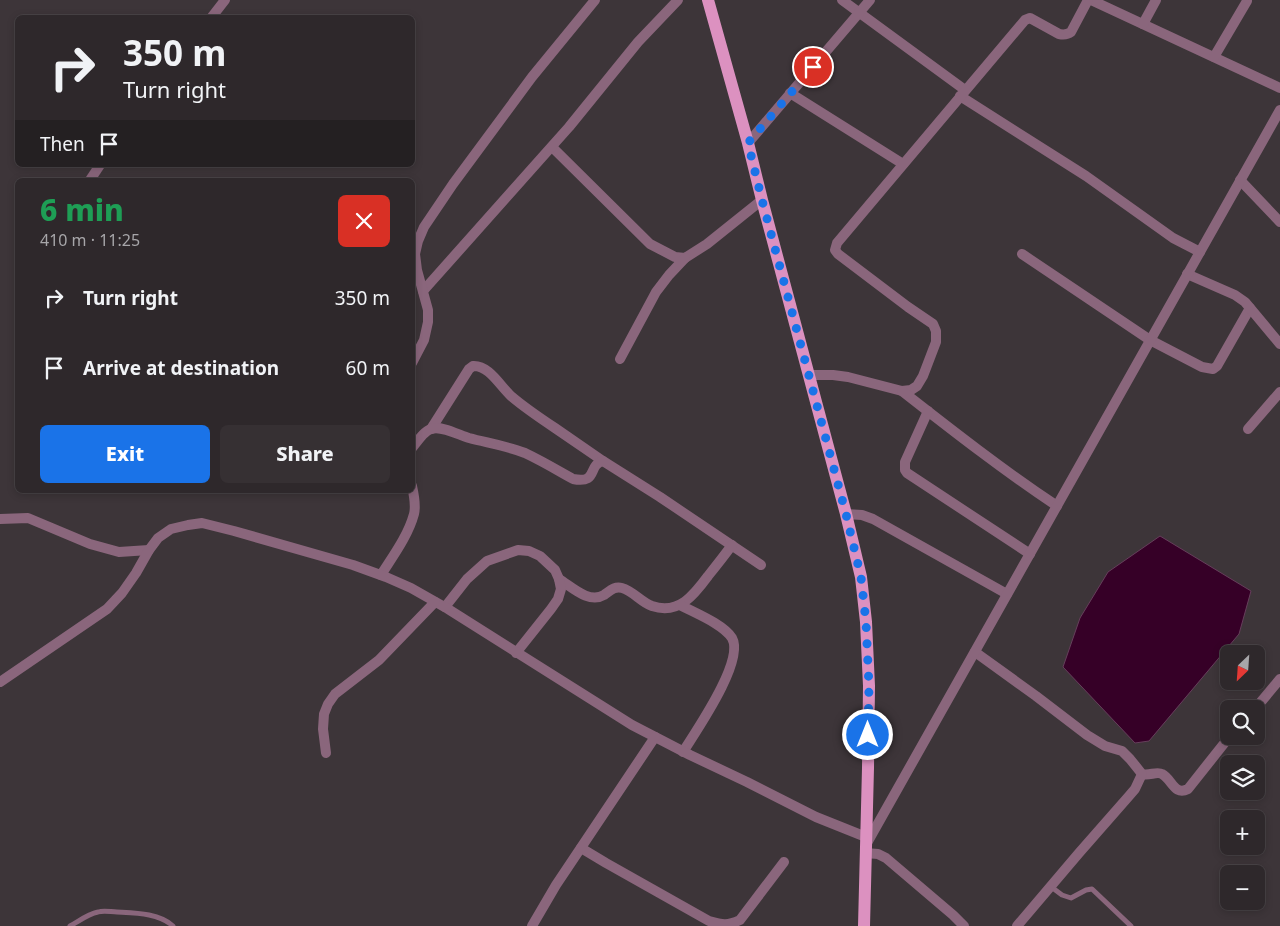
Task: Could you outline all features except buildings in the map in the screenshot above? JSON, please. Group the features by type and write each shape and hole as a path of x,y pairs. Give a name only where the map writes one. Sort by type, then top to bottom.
{"main road":[{"path":"708,0 748,143 861,577 866,622 869,704 864,926"}],"street":[{"path":"213,15 225,0"},
{"path":"415,357 424,340 428,322 428,310 415,254 424,227 532,77 595,0"},
{"path":"423,292 552,147 638,42 678,0"},
{"path":"842,0 860,12 962,93 1086,176 1173,238 1200,252"},
{"path":"748,143 870,0"},
{"path":"809,375 848,377 902,391 911,390 917,386 923,376 936,342 936,331 933,324 838,254 835,250 837,243 1025,20 1030,18 1059,34 1068,34 1071,32 1089,0 1280,88"},
{"path":"1143,24 1156,0"},
{"path":"1214,57 1247,1"},
{"path":"790,93 903,164"},
{"path":"865,846 1280,110"},
{"path":"552,147 650,244 675,257 685,258"},
{"path":"91,178 99,167"},
{"path":"1240,180 1280,222"},
{"path":"620,359 656,292 669,275 685,258 707,244 762,200"},
{"path":"1022,254 1150,340 1202,367 1213,369 1217,366 1250,308"},
{"path":"1187,274 1235,295 1245,302 1280,344"},
{"path":"415,445 431,429 470,369 473,366 482,367 527,410 761,565"},
{"path":"902,391 1008,473 1057,506"},
{"path":"1248,430 1280,392"},
{"path":"928,411 906,462 905,470 907,473 1030,554"},
{"path":"431,429 444,429 469,438 525,453 573,479 586,480 599,462 603,461"},
{"path":"381,575 403,539 414,513 413,493"},
{"path":"846,514 862,515 873,519 1007,594"},
{"path":"0,519 28,518 90,544 119,552 149,550"},
{"path":"0,682 107,609 122,593 158,538 171,529 202,523 234,531 353,565 411,588 445,607 632,725 816,818 886,858 964,926"},
{"path":"559,579 585,596 596,598 614,588 620,588 649,605 672,608 693,596 732,545"},
{"path":"445,607 467,579 487,561 518,550 529,551 540,556 554,570 559,579 561,589 558,599 516,653"},
{"path":"326,753 323,729 324,714 335,694 379,660 435,602"},
{"path":"680,605 723,629 732,638 734,644 730,669 724,683 683,752"},
{"path":"974,652 1087,735 1105,746 1122,751 1142,774 1162,773 1180,791 1188,789 1223,745"},
{"path":"1262,700 1280,679"},
{"path":"532,926 556,885 655,737"},
{"path":"1016,926 1129,796 1142,774"},
{"path":"581,848 710,921 722,924 738,923 784,862"}],"lane":[{"path":"1050,886 1062,895 1071,898 1092,889 1132,926"},
{"path":"70,926 99,911 140,913 156,917 173,926"}],"shaded area":[{"path":"1160,536 1251,591 1239,634 1230,645 1220,645 1220,657 1149,741 1135,743 1063,667 1080,618 1108,572"}],"route":[{"path":"813,67 748,143 861,577 866,622 869,686 868,735"}]}
